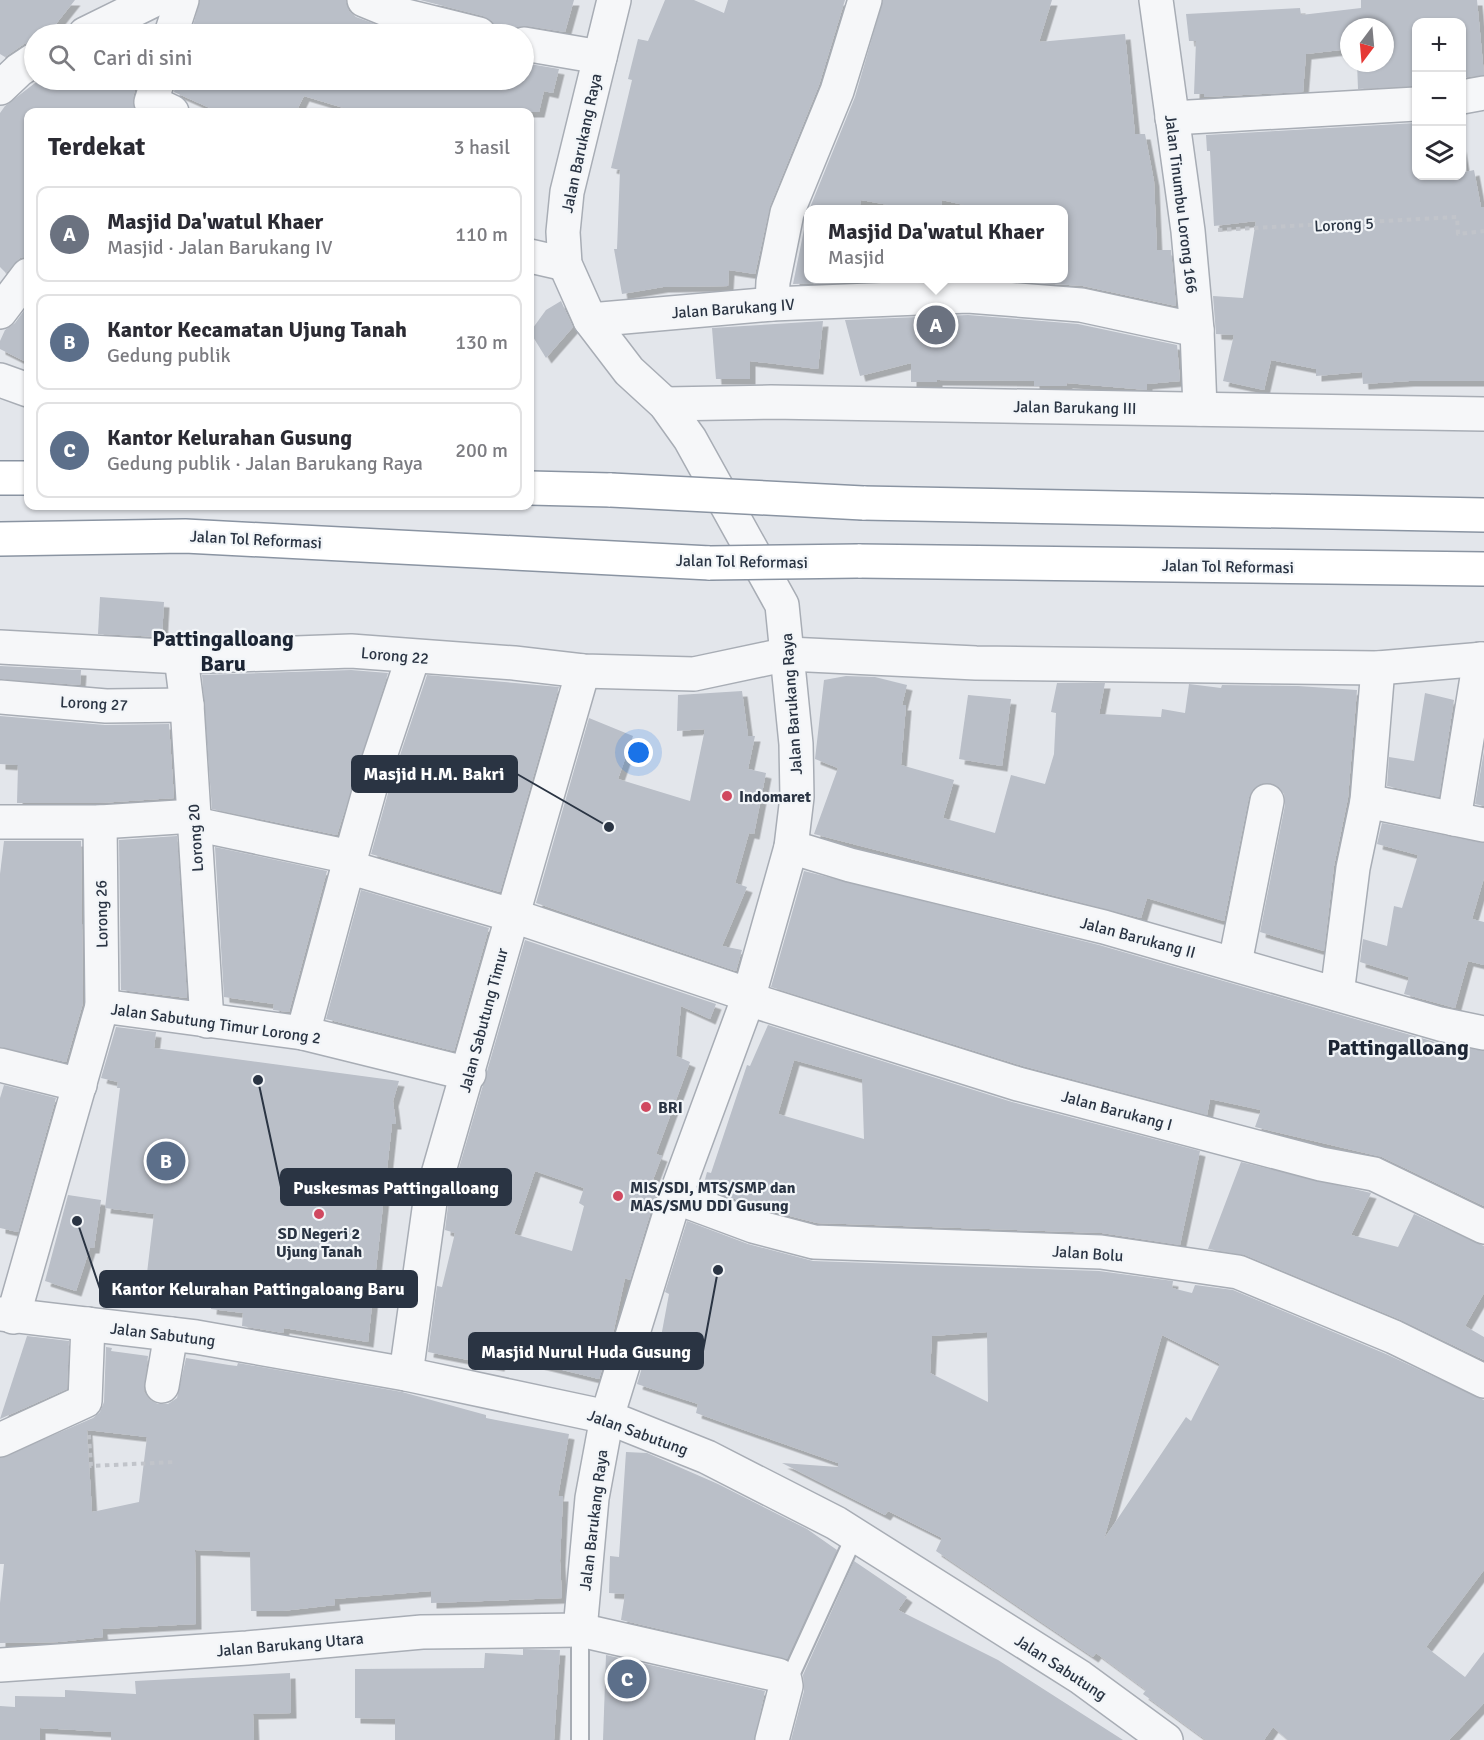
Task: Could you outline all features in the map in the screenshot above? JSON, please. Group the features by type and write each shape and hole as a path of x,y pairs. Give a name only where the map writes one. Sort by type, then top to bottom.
{"highway":[{"path":"0,478 24,478"},
{"path":"534,488 862,503 1484,515"},
{"name":"Jalan Tol Reformasi","path":"0,540 185,536 710,562 858,561 1484,568"}],"street":[{"path":"105,24 153,0"},
{"path":"174,24 182,0"},
{"path":"364,0 398,14 438,24"},
{"name":"Jalan Barukang Raya","path":"580,1630 592,1498 607,1417 675,1197 748,997 791,847 797,797 796,744 782,605 690,439 665,404 629,371 590,320 540,263 563,232 567,192 614,0"},
{"path":"772,304 773,282 787,213 837,91 865,0"},
{"name":"Jalan Tinumbu Lorong 166","path":"1156,0 1188,231 1197,330 1200,409"},
{"path":"534,46 600,57"},
{"path":"0,88 24,67"},
{"path":"1466,97 1484,93"},
{"path":"1172,118 1412,104"},
{"path":"0,312 24,280"},
{"name":"Jalan Barukang IV","path":"590,320 772,304 968,296 1081,305 1197,330"},
{"path":"0,380 24,389"},
{"name":"Jalan Barukang III","path":"665,404 771,402 1484,414"},
{"name":"Lorong 22","path":"0,647 181,657 332,651 514,663 583,671 694,674 788,654"},
{"path":"788,654 976,663 1378,668 1482,659 1469,822 1367,801"},
{"name":"Lorong 20","path":"181,657 187,705 207,1021"},
{"path":"303,1033 374,774 413,657"},
{"path":"1337,994 1353,868 1367,801 1378,668"},
{"name":"Jalan Sabutung Timur","path":"406,1374 430,1202 470,1074 511,915 583,671"},
{"name":"Lorong 27","path":"0,697 106,706 187,705"},
{"path":"1235,963 1268,801"},
{"name":"Jalan Barukang I","path":"0,822 194,820 349,862 748,997 1018,1084 1321,1164 1374,1174 1484,1227"},
{"name":"Lorong 26","path":"100,822 102,1006"},
{"name":"Jalan Barukang II","path":"791,847 850,865 1104,927 1440,1024 1484,1033"},
{"name":"Jalan Sabutung Timur Lorong 2","path":"7,1315 80,1085 102,1006 303,1033 470,1074"},
{"path":"0,1065 80,1085"},
{"name":"Jalan Bolu","path":"675,1197 753,1226 814,1242 1101,1252 1238,1272 1394,1337 1484,1381"},
{"name":"Jalan Sabutung","path":"7,1315 171,1334 406,1374 607,1417 708,1457 855,1535 1080,1677 1166,1740"},
{"path":"0,1440 86,1401 88,1324"},
{"path":"162,1386 171,1334"},
{"name":"Jalan Barukang Utara","path":"0,1665 247,1648 422,1632 580,1630 767,1671 785,1680 786,1686"},
{"path":"772,1740 786,1686"}],"lane":[{"path":"786,1686 855,1535"},
{"path":"580,1630 580,1740"}],"path":[{"name":"Lorong 5","path":"1188,231 1456,217 1458,234 1484,231"},
{"path":"86,1401 91,1466 175,1462"}],"building":[{"path":"0,0 75,0 56,24 24,24 24,44 5,57 0,54"},
{"path":"200,0 346,0 349,11 356,17 375,24 193,24"},
{"path":"420,0 574,0 565,32 534,27 534,24 493,24 483,16"},
{"path":"665,0 694,0 724,13 728,0 845,0 819,85 770,206 755,274 729,270 728,286 663,287 622,294 614,249 617,249 620,170 611,168 632,80 628,79 638,39 648,41"},
{"path":"883,0 1052,0 1039,42 1125,34 1135,134 1145,134 1154,181 1157,250 1171,250 1176,306 1083,286 1041,283 1068,283 1068,205 964,205 942,200 942,205 888,205 861,200 860,205 811,205 855,97"},
{"path":"1361,0 1477,0 1484,75 1466,77 1466,18 1412,18 1412,86 1358,89 1357,72 1394,72 1394,18 1340,18 1340,50 1306,54 1303,92 1204,97 1204,94 1194,94 1196,41 1189,41 1186,14 1300,8 1301,15 1361,8"},
{"path":"534,65 559,69 553,93 544,91 539,112 534,112 534,108 344,108 304,96 298,108 210,108 174,92 174,90 534,90"},
{"path":"26,90 135,90 133,97 135,108 24,108 24,258 20,258 6,273 0,267 0,113 5,106"},
{"path":"1412,123 1412,180 1466,180 1466,172 1474,170 1481,207 1484,207 1484,381 1409,381 1363,384 1362,372 1316,376 1316,369 1271,360 1264,390 1223,381 1234,335 1216,334 1213,296 1243,298 1256,221 1214,226 1210,151 1207,151 1206,135"},
{"path":"804,230 804,283 828,283 793,284"},
{"path":"561,301 573,327 546,358 534,338 534,326 546,310"},
{"path":"24,311 24,361 0,349 0,341 5,330 15,323"},
{"path":"968,315 1078,324 1177,345 1180,381 1147,384 1147,390 1067,383 1066,386 1034,386 1034,381 911,382 911,363 860,376 845,320"},
{"path":"823,321 818,369 750,361 750,379 716,379 712,328"},
{"path":"100,597 164,602 162,637 98,634"},
{"path":"0,666 81,670 80,685 0,679"},
{"path":"351,670 388,673 337,835 212,809 202,675"},
{"path":"427,675 559,687 500,892 371,854 392,779"},
{"path":"846,676 875,677 907,685 902,705 906,705 901,765 954,780 943,818 995,833 1011,775 1045,784 1054,754 1056,713 1051,712 1057,683 1105,683 1099,714 1161,717 1162,709 1185,713 1189,684 1221,688 1222,685 1298,686 1357,690 1348,798 1334,866 1324,951 1260,932 1285,805 1284,794 1279,787 1271,783 1260,784 1253,789 1249,797 1224,921 1147,898 1141,918 814,834 838,768 815,759 824,680"},
{"path":"742,691 748,736 755,736 748,769 766,773 754,834 749,833 735,883 747,887 722,946 742,950 736,971 536,903 589,718 633,736 618,779 690,801 705,729 677,731 678,695"},
{"path":"1425,693 1454,700 1439,797 1387,786 1389,757 1414,761"},
{"path":"968,695 1011,699 1002,766 959,759"},
{"path":"0,716 105,725 169,724 174,798 99,803 17,803 18,765 0,764"},
{"path":"1484,751 1484,806 1475,804"},
{"path":"1382,823 1484,843 1484,878 1472,919 1484,922 1484,965 1468,961 1455,1008 1404,994 1409,977 1360,962 1363,939 1387,946 1394,906 1402,908 1418,855 1377,844"},
{"path":"177,836 187,998 121,990 119,840"},
{"path":"4,841 81,841 83,1003 66,1062 0,1047 0,874"},
{"path":"215,847 327,871 289,1012 273,1010 274,1004 224,997"},
{"path":"804,871 1099,945 1435,1042 1484,1051 1484,1206 1382,1157 1255,1127 1261,1110 1210,1099 1207,1115 1023,1066 771,987"},
{"path":"361,890 489,928 454,1051 326,1019"},
{"path":"525,940 716,1004 710,1019 681,1006 676,1056 690,1062 656,1154 662,1156 651,1185 658,1188 630,1280 625,1278 613,1334 599,1379 502,1355 499,1366 428,1352 437,1286 442,1287 455,1233 445,1230 448,1206","holes":["535,1171 584,1188 579,1203 584,1206 572,1251 514,1234"]},
{"path":"768,1025 1012,1102 1200,1151 1180,1245 1102,1233 817,1223 759,1208 703,1187 707,1172 711,1173 747,1065 750,1066","holes":["794,1060 862,1079 864,1139 778,1114"]},
{"path":"116,1027 156,1032 154,1048 399,1081 393,1101 396,1124 392,1124 368,1342 284,1328 283,1333 242,1326 243,1313 211,1309 214,1281 147,1273 154,1214 105,1208 120,1088 117,1088 118,1082 101,1078"},
{"path":"4,1085 56,1098 18,1232 0,1228 0,1098"},
{"path":"1241,1162 1371,1193 1351,1235 1398,1247 1414,1214 1484,1246 1484,1293 1465,1326 1484,1337 1484,1360 1401,1320 1245,1255 1208,1249"},
{"path":"68,1195 101,1200 94,1248 90,1248 76,1291 45,1281"},
{"path":"687,1221 748,1244 813,1261 1099,1271 1173,1281 1172,1288 1192,1293 1195,1285 1233,1290 1386,1354 1484,1400 1484,1570 1426,1647 1465,1677 1484,1652 1484,1703 1449,1740 1288,1740 1273,1727 1264,1740 1206,1740 1143,1694 1146,1690 1096,1653 1093,1657 936,1551 942,1538 888,1511 885,1515 782,1463 838,1467 838,1463 696,1413 698,1404 637,1384 648,1348 658,1353 669,1294 665,1292","holes":["987,1332 988,1402 930,1373 932,1336","1162,1335 1220,1364 1191,1421 1186,1417 1104,1539"]},
{"path":"27,1336 69,1341 67,1389 0,1419"},
{"path":"106,1347 112,1348 111,1351 148,1356 144,1392 150,1400 158,1404 168,1404 177,1398 186,1358 237,1366 238,1363 402,1392 486,1415 486,1418 569,1434 558,1496 563,1496 560,1561 562,1598 431,1603 431,1591 334,1599 335,1605 282,1611 251,1611 250,1552 195,1550 196,1624 102,1629 103,1637 59,1642 0,1643 0,1603 4,1564 0,1564 0,1458 93,1418 100,1412 104,1402","holes":["87,1430 147,1437 139,1502 92,1512"]},
{"path":"626,1452 647,1453 718,1484 807,1529 837,1550 787,1659 621,1620 625,1594 609,1593 610,1556 619,1557"},
{"path":"854,1561 907,1597 898,1610 998,1660 1123,1740 791,1740 804,1691 803,1675"},
{"path":"523,1649 560,1650 554,1740 395,1740 395,1719 355,1718 355,1669 484,1668 485,1653 523,1655"},
{"path":"606,1655 765,1691 754,1740 603,1740"},
{"path":"290,1673 291,1713 253,1714 254,1740 111,1740 111,1732 40,1728 40,1740 0,1740 0,1706 15,1707 15,1696 65,1697 65,1690 136,1694 135,1681"}],"place":[{"name":"Masjid Da'watul Khaer","path":"936,325"},
{"name":"Indomaret","path":"727,796"},
{"name":"Masjid H.M. Bakri","path":"609,827"},
{"name":"Puskesmas Pattingalloang","path":"258,1080"},
{"name":"BRI","path":"646,1107"},
{"name":"Kantor Kecamatan Ujung Tanah","path":"166,1161"},
{"name":"MIS/SDI, MTS/SMP dan MAS/SMU DDI Gusung","path":"618,1196"},
{"name":"SD Negeri 2 Ujung Tanah","path":"319,1214"},
{"name":"Kantor Kelurahan Pattingaloang Baru","path":"77,1221"},
{"name":"Masjid Nurul Huda Gusung","path":"718,1270"},
{"name":"Kantor Kelurahan Gusung","path":"627,1679"}],"district":[{"name":"Pattingalloang Baru","path":"223,650"},
{"name":"Pattingalloang","path":"1398,1047"}]}
